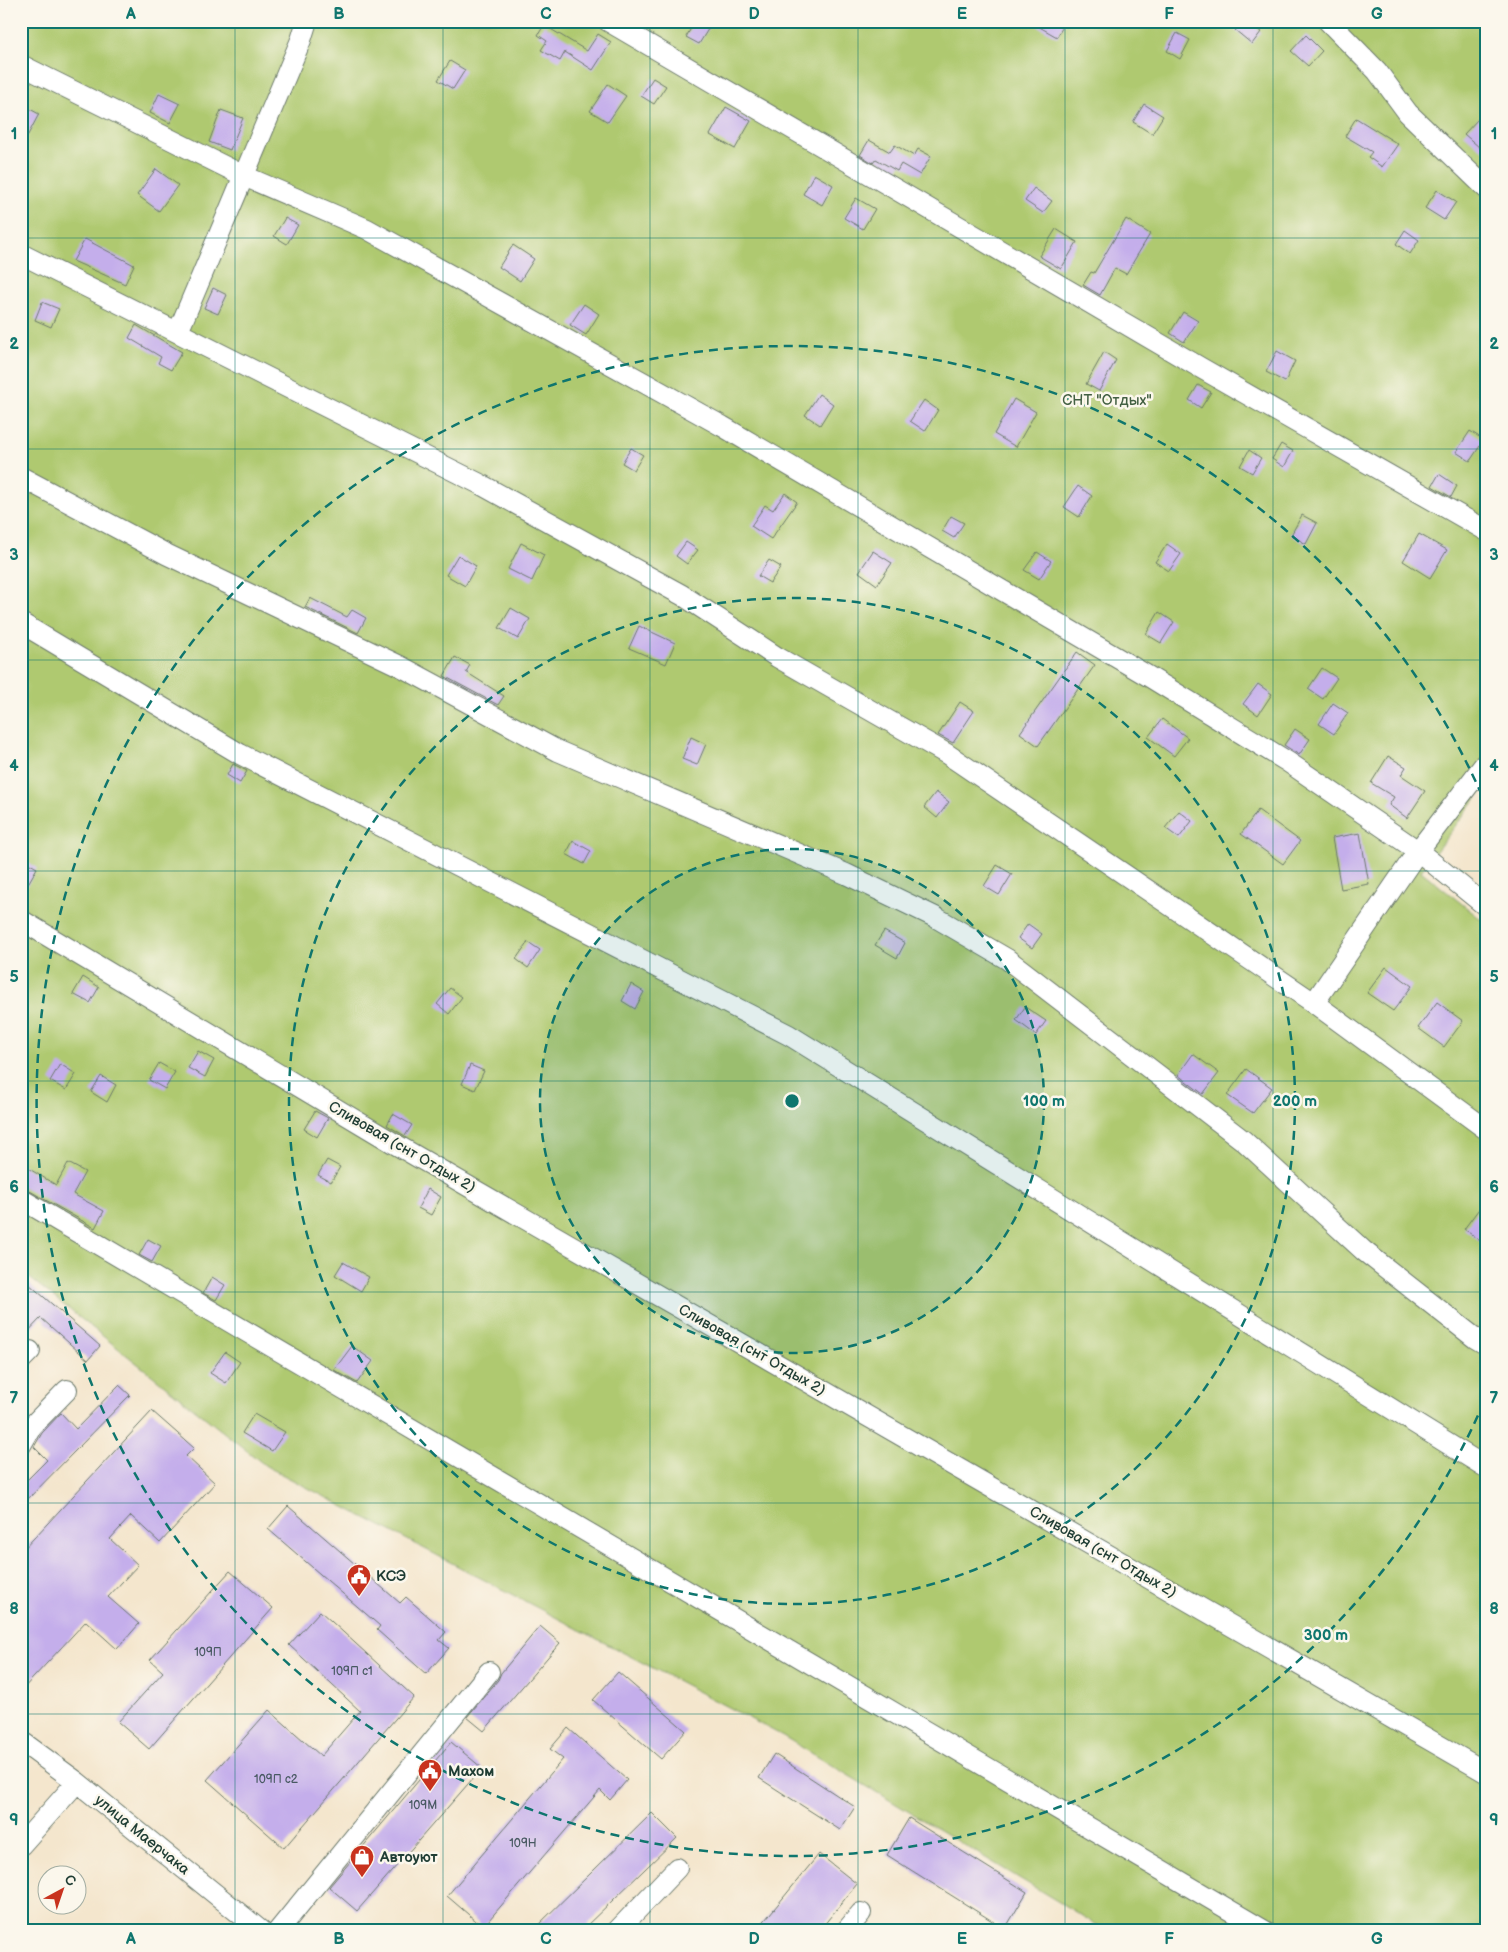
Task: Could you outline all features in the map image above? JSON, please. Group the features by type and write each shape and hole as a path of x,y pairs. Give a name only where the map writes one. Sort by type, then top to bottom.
{"street":[{"path":"178,332 301,40 306,21"},
{"path":"608,21 1037,273 1487,531"},
{"path":"1328,21 1377,71 1408,113 1487,189"},
{"path":"21,66 244,176 368,229 722,426 1148,676 1280,757 1418,851 1487,907"},
{"path":"21,254 480,484 682,595 777,657 947,754 1314,1003 1487,1130"},
{"path":"21,476 166,554 402,667 558,752 846,874 935,917 1007,959 1244,1141 1364,1251 1475,1338 1487,1345"},
{"path":"21,623 240,754 789,1035 1487,1468"},
{"path":"1314,1003 1418,851 1487,761"},
{"name":"Сливовая (снт Отдых 2)","path":"21,920 395,1144 1487,1773"},
{"path":"21,1199 1265,1931"},
{"path":"21,1445 32,1426 67,1390"},
{"path":"278,1931 489,1672"},
{"name":"улица Маерчака","path":"21,1741 77,1782 261,1931"},
{"path":"21,1845 77,1782"},
{"path":"617,1931 677,1868"},
{"path":"846,1931 861,1914"}],"green space":[{"name":"СНТ \"Отдых\"","path":"21,21 1487,21 1487,784 1421,871 1487,924 1487,1931 1107,1931 783,1736 266,1466 21,1271"}],"building":[{"path":"695,21 702,21 710,26 699,44 686,37"},
{"path":"1029,21 1066,21 1057,37"},
{"path":"1242,21 1247,21 1261,32 1252,44 1235,30"},
{"path":"544,25 587,51 598,34 611,42 593,70 565,52 560,61 541,50 547,41 538,35"},
{"path":"1177,33 1190,40 1180,59 1167,51"},
{"path":"1306,35 1322,51 1308,66 1291,51"},
{"path":"450,61 465,70 453,89 438,80"},
{"path":"653,78 666,86 654,104 641,96"},
{"path":"608,84 626,96 608,122 590,111"},
{"path":"159,94 180,104 170,123 150,113"},
{"path":"21,104 39,114 21,148"},
{"path":"1144,104 1163,116 1152,134 1133,122"},
{"path":"726,107 751,121 735,149 710,135"},
{"path":"221,110 243,118 230,150 209,142"},
{"path":"1356,118 1398,144 1382,167 1368,157 1372,152 1345,136"},
{"path":"1479,118 1487,125 1487,154 1464,134"},
{"path":"869,140 890,152 895,145 914,156 918,149 931,156 920,175 901,164 897,171 876,159 873,163 860,155"},
{"path":"156,169 178,185 159,211 137,195"},
{"path":"814,174 833,185 822,205 803,194"},
{"path":"1034,188 1052,201 1043,213 1025,201"},
{"path":"1437,190 1456,202 1444,220 1425,208"},
{"path":"856,198 875,209 863,229 844,218"},
{"path":"285,218 298,225 287,244 274,236"},
{"path":"1126,219 1150,234 1126,274 1115,268 1100,295 1083,285 1091,272 1094,273"},
{"path":"1056,229 1077,242 1061,269 1039,256"},
{"path":"1405,230 1419,240 1410,254 1396,244"},
{"path":"85,239 134,265 125,284 73,261"},
{"path":"513,245 534,259 520,281 499,267"},
{"path":"213,288 227,295 218,314 204,308"},
{"path":"42,302 59,309 51,327 35,320"},
{"path":"584,304 599,314 586,335 570,325"},
{"path":"1183,312 1198,321 1184,342 1170,333"},
{"path":"136,325 182,352 171,370 158,363 161,357 129,338"},
{"path":"1277,351 1295,361 1285,382 1266,372"},
{"path":"1104,352 1116,360 1099,391 1086,384"},
{"path":"1198,385 1211,392 1201,408 1189,400"},
{"path":"819,394 833,404 820,425 805,415"},
{"path":"1014,399 1036,412 1016,447 994,434"},
{"path":"924,400 938,410 925,431 910,421"},
{"path":"1470,431 1484,440 1470,461 1456,452"},
{"path":"1281,444 1293,451 1284,467 1272,459"},
{"path":"631,448 643,455 634,470 622,463"},
{"path":"1249,450 1261,458 1252,473 1240,466"},
{"path":"1439,474 1457,486 1451,497 1432,486"},
{"path":"1078,486 1092,496 1079,517 1064,507"},
{"path":"785,493 797,502 771,539 751,526 765,505 773,510"},
{"path":"1302,515 1317,523 1306,544 1291,535"},
{"path":"951,516 964,523 954,538 942,531"},
{"path":"1419,534 1447,550 1430,578 1403,561"},
{"path":"686,542 698,550 687,564 676,556"},
{"path":"521,543 544,555 532,581 508,569"},
{"path":"1167,544 1181,554 1169,571 1155,562"},
{"path":"873,551 892,563 877,585 859,572"},
{"path":"1037,552 1051,561 1039,579 1024,570"},
{"path":"458,555 476,566 465,586 446,575"},
{"path":"769,560 781,567 770,583 758,576"},
{"path":"310,598 347,617 352,610 366,618 358,633 305,607"},
{"path":"511,608 530,619 518,639 499,628"},
{"path":"1159,612 1174,622 1161,643 1146,634"},
{"path":"639,626 675,643 666,664 629,648"},
{"path":"1077,652 1095,665 1038,746 1020,733"},
{"path":"455,657 470,665 466,672 504,696 498,705 444,676"},
{"path":"1322,668 1337,678 1323,699 1308,689"},
{"path":"1258,684 1272,694 1258,715 1243,704"},
{"path":"960,702 974,711 953,743 938,735"},
{"path":"1333,703 1348,713 1334,734 1319,724"},
{"path":"1162,719 1188,738 1174,756 1148,737"},
{"path":"1295,729 1310,739 1299,755 1284,745"},
{"path":"691,737 706,744 697,765 682,759"},
{"path":"1388,756 1406,767 1401,775 1425,791 1407,818 1389,805 1394,797 1371,783"},
{"path":"233,764 247,771 240,783 227,775"},
{"path":"936,792 949,802 937,818 924,807"},
{"path":"1258,810 1300,841 1283,864 1241,834"},
{"path":"1179,811 1192,821 1179,838 1165,828"},
{"path":"1360,833 1369,884 1341,889 1332,838"},
{"path":"573,841 591,851 584,864 566,854"},
{"path":"21,859 37,868 21,896"},
{"path":"997,865 1012,874 999,895 984,886"},
{"path":"1028,924 1042,934 1032,948 1018,938"},
{"path":"884,931 905,943 897,958 875,945"},
{"path":"528,942 540,950 528,968 516,959"},
{"path":"1386,967 1412,986 1393,1011 1367,993"},
{"path":"83,977 99,987 90,1003 73,994"},
{"path":"631,984 644,992 635,1009 622,1001"},
{"path":"450,988 462,997 449,1014 437,1004"},
{"path":"1437,1002 1463,1021 1444,1047 1418,1028"},
{"path":"1025,1007 1046,1021 1036,1035 1016,1020"},
{"path":"198,1051 214,1060 205,1077 188,1068"},
{"path":"1193,1054 1219,1073 1203,1094 1178,1075"},
{"path":"159,1063 175,1072 165,1089 149,1080"},
{"path":"60,1064 76,1074 66,1090 50,1081"},
{"path":"470,1065 484,1071 475,1090 462,1084"},
{"path":"1246,1069 1272,1088 1253,1113 1227,1095"},
{"path":"101,1076 116,1085 107,1102 91,1092"},
{"path":"315,1111 328,1118 317,1137 304,1129"},
{"path":"393,1114 412,1125 405,1136 387,1125"},
{"path":"327,1160 340,1167 331,1182 318,1175"},
{"path":"68,1163 85,1172 73,1194 104,1211 95,1228 21,1186 21,1164 56,1185"},
{"path":"428,1189 441,1197 431,1215 418,1208"},
{"path":"1487,1198 1487,1246 1464,1229"},
{"path":"148,1239 161,1246 152,1262 139,1255"},
{"path":"343,1262 369,1277 361,1291 335,1275"},
{"path":"21,1277 100,1346 88,1360 41,1318 21,1339"},
{"path":"212,1277 225,1285 216,1300 203,1293"},
{"path":"352,1346 373,1361 357,1383 334,1370"},
{"path":"225,1352 240,1362 226,1383 210,1373"},
{"path":"119,1385 130,1395 21,1506 21,1486 47,1460 34,1447 42,1433 61,1413 76,1429"},
{"path":"152,1411 194,1448 186,1456 215,1483 160,1543 131,1516 110,1539 138,1565 108,1597 139,1624 117,1649 86,1621 21,1691 21,1552"},
{"path":"254,1414 285,1432 272,1451 242,1433"},
{"path":"288,1506 400,1603 406,1597 446,1632 439,1640 449,1648 426,1674 377,1630 380,1626 268,1529"},
{"path":"230,1571 273,1608 149,1749 118,1722 163,1672 150,1660"},
{"path":"320,1611 414,1697 284,1848 207,1780 269,1710 321,1756 360,1711 289,1645"},
{"path":"540,1626 560,1643 484,1731 467,1717"},
{"path":"618,1672 686,1731 661,1759 593,1700"},
{"path":"568,1728 627,1780 610,1800 600,1790 483,1927 447,1896 563,1759 550,1749"},
{"path":"451,1742 482,1768 357,1911 329,1887"},
{"path":"774,1754 855,1807 840,1830 759,1778"},
{"path":"652,1813 677,1838 581,1931 532,1931"},
{"path":"909,1818 1027,1892 1005,1929 887,1855"},
{"path":"819,1854 857,1884 819,1931 756,1931"}],"place":[{"name":"КСЭ","path":"359,1597"},
{"name":"Махом","path":"430,1792"},
{"name":"Автоуют","path":"362,1878"}]}
